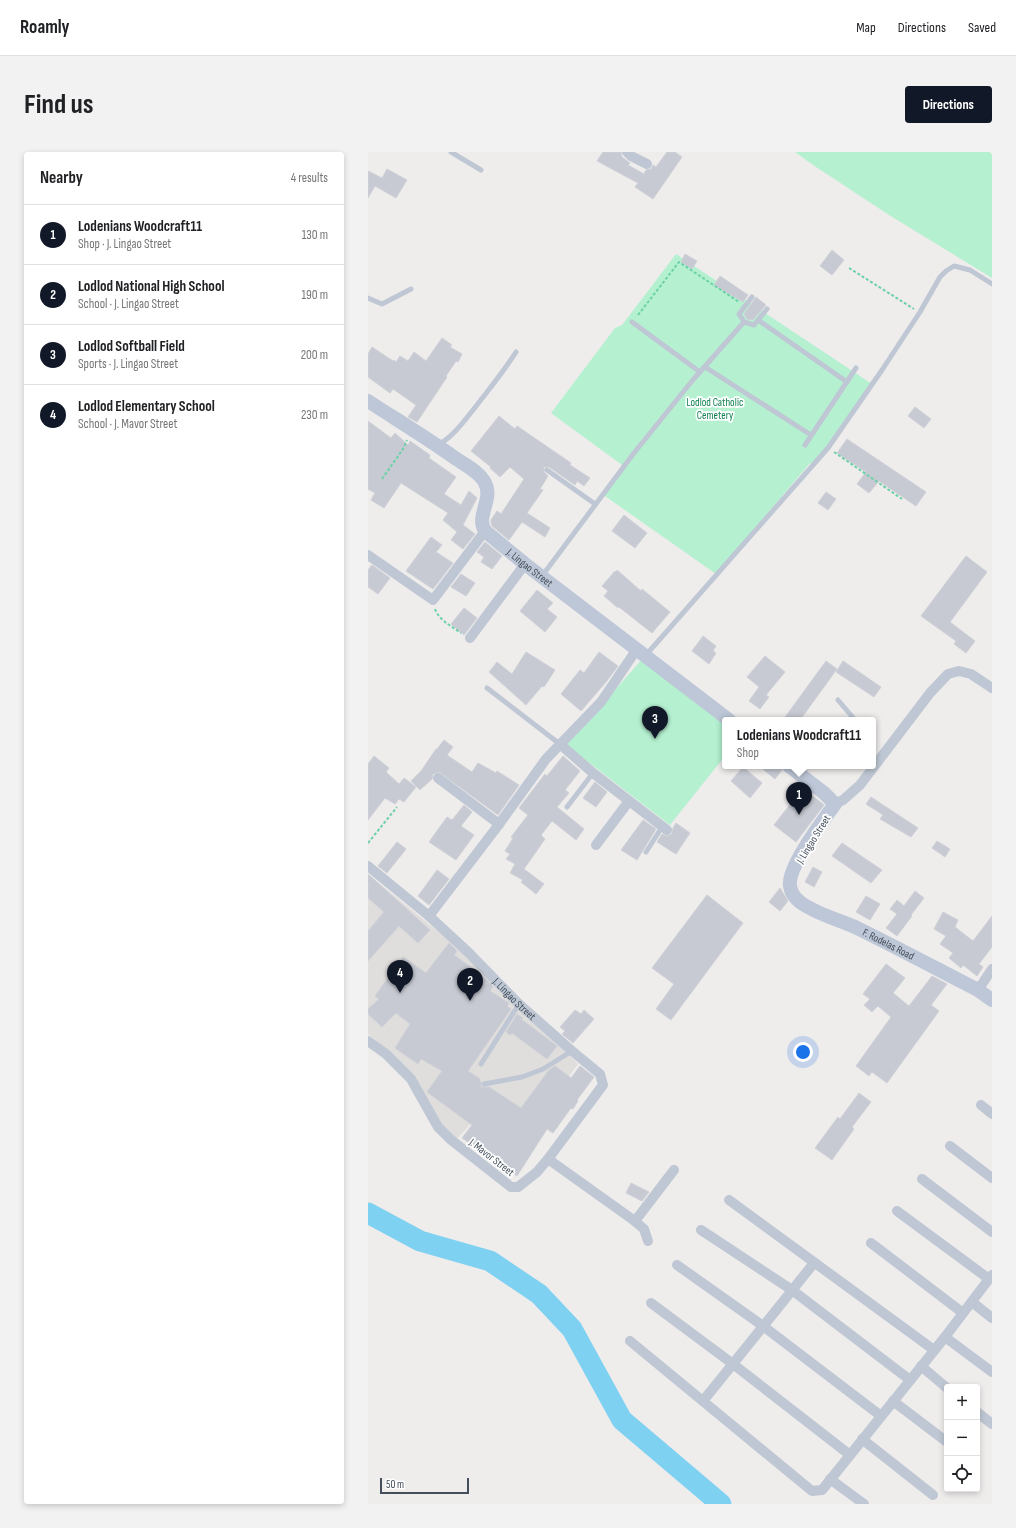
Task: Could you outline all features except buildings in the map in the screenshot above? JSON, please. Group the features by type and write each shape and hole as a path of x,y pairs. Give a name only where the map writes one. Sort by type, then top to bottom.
{"street":[{"path":"627,152 631,156 647,164"},
{"path":"368,401 474,471 483,480 487,489 488,498 482,519 482,526 485,531 433,600 368,555"},
{"name":"J. Lingao Street","path":"485,531 541,577 725,717"},
{"path":"470,638 525,564"},
{"path":"429,916 546,759 601,702 641,652"},
{"path":"876,764 930,693 948,674 959,671 971,674 992,688"},
{"path":"560,745 664,829"},
{"name":"J. Lingao Street","path":"790,886 791,875 803,851 835,804 796,769"},
{"path":"835,804 843,800 860,785 872,769"},
{"path":"438,778 499,824"},
{"path":"596,845 629,801"},
{"name":"J. Lingao Street","path":"368,866 429,916 468,952 519,1004 600,1074 603,1084"},
{"name":"F. Rodelas Road","path":"790,886 793,895 800,902 854,927 978,990 992,1000"},
{"path":"978,990 992,970"},
{"name":"J. Mavor Street","path":"368,1041 386,1054 411,1078 438,1127 450,1139 511,1187 518,1187 537,1172 603,1084"},
{"path":"981,1105 992,1114"},
{"path":"950,1146 992,1178"},
{"path":"548,1159 635,1221 644,1229 648,1241"},
{"path":"635,1221 674,1170"},
{"path":"922,1179 992,1232"},
{"path":"729,1200 934,1350"},
{"path":"630,1341 812,1491 822,1490 945,1337 990,1277 897,1211"},
{"path":"701,1230 792,1290 910,1380"},
{"path":"871,1243 963,1313"},
{"path":"703,1401 814,1263"},
{"path":"677,1265 763,1326 881,1416"},
{"path":"972,1302 992,1318"},
{"path":"651,1303 733,1364 850,1455"},
{"path":"945,1337 992,1372"},
{"path":"921,1366 944,1385"},
{"path":"893,1401 944,1440"},
{"path":"980,1414 992,1424"},
{"path":"862,1439 933,1495"},
{"path":"830,1479 864,1504"}],"lane":[{"path":"451,152 481,170"},
{"path":"641,652 828,448 920,312 940,277 954,266 970,270 992,284"},
{"path":"368,298 382,304 411,289"},
{"path":"752,297 739,314 744,322 754,325 767,309"},
{"path":"758,320 847,382"},
{"path":"632,322 700,372"},
{"path":"541,577 634,453 704,367 744,322"},
{"path":"437,446 447,440 462,424 502,373 516,352"},
{"path":"704,367 811,435"},
{"path":"805,445 856,368"},
{"path":"547,470 595,504"},
{"path":"487,688 560,745"},
{"path":"838,700 852,717"},
{"path":"567,807 593,773"},
{"path":"646,852 664,829"},
{"path":"482,1064 519,1004"},
{"path":"484,1084 522,1078 543,1069 572,1051"}],"path":[{"path":"632,322 679,262 745,306"},
{"path":"849,268 920,312"},
{"path":"382,479 403,449 412,430"},
{"path":"828,448 902,499"},
{"path":"433,600 437,614 445,622 470,638"},
{"path":"368,843 397,807"}],"shaded area":[{"path":"368,874 463,952 578,1064 525,1136 484,1109 457,1139 442,1130 417,1080 388,1050 368,1034"}],"green space":[{"path":"795,152 992,152 992,278 889,215"},
{"name":"Lodlod Catholic Cemetery","path":"676,254 872,384 815,466 810,463 716,574 602,494 622,465 551,413 615,328 622,325"},
{"path":"645,656 722,718 722,760 670,825 566,745"}],"waterway":[{"path":"368,1213 420,1241 490,1261 539,1294 572,1329 622,1420 721,1504"}],"place":[{"name":"Lodlod Softball Field","path":"655,739"},
{"name":"Lodenians Woodcraft11","path":"799,815"},
{"name":"Lodlod Elementary School","path":"400,993"},
{"name":"Lodlod National High School","path":"470,1001"}]}
